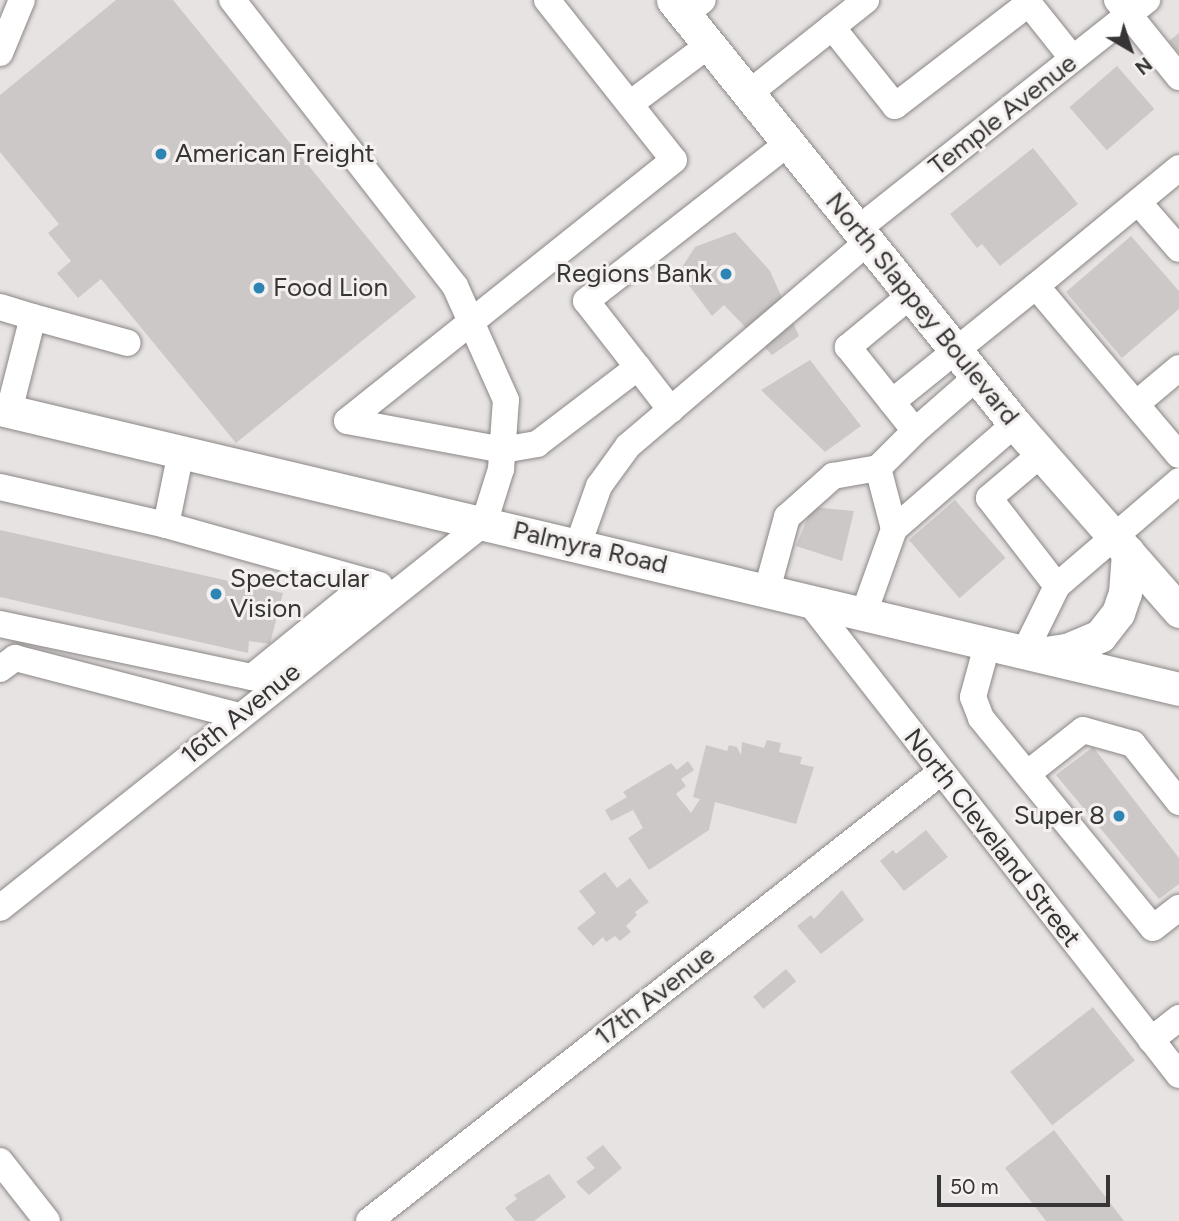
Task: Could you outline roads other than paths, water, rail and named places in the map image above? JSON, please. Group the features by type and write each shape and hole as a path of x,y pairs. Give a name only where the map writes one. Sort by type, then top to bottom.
{"main road":[{"name":"North Slappey Boulevard","path":"687,5 709,45 1015,424 1179,611"},
{"name":"Palmyra Road","path":"4,410 1179,689"},
{"path":"1032,652 1067,650 1100,636 1118,613 1125,593 1120,543"}],"street":[{"path":"0,53 22,0"},
{"path":"232,0 455,286 506,400 501,469 484,523"},
{"path":"547,0 674,160 470,320 347,421 503,450 537,444 638,367"},
{"path":"748,94 866,0"},
{"path":"832,27 895,106 1028,2 1073,59"},
{"path":"1131,5 1179,77"},
{"name":"Temple Avenue","path":"578,545 599,486 628,446 863,236 1073,59 1131,5"},
{"path":"630,104 709,45"},
{"path":"671,410 586,301 788,143"},
{"path":"892,402 1179,169"},
{"path":"1138,202 1179,249"},
{"path":"1036,286 1179,455"},
{"path":"911,295 848,347 915,431"},
{"path":"0,307 128,343"},
{"path":"4,410 33,317"},
{"path":"1136,404 1179,368"},
{"path":"767,590 787,517 833,476 878,468 915,431 977,377"},
{"path":"864,613 894,529 1015,424"},
{"path":"166,525 181,452"},
{"path":"989,498 1041,454"},
{"path":"965,467 1057,586"},
{"path":"878,468 894,529"},
{"path":"1032,652 1057,586 1120,543 1179,481"},
{"path":"0,486 166,525 397,590"},
{"name":"16th Avenue","path":"0,908 230,714 484,523"},
{"path":"230,714 7,663 13,627 212,671 252,677 369,582"},
{"name":"North Cleveland Street","path":"807,599 1179,1075"},
{"path":"988,642 973,697 981,718 1153,928 1179,908"},
{"path":"212,671 230,714"},
{"path":"1027,774 1083,730 1133,744 1179,802"},
{"name":"17th Avenue","path":"369,1221 941,772"},
{"path":"1151,1040 1179,1018"},
{"path":"0,1161 47,1221"}],"place":[{"name":"American Freight","path":"161,154"},
{"name":"Regions Bank","path":"726,274"},
{"name":"Food Lion","path":"259,288"},
{"name":"Spectacular Vision","path":"216,594"},
{"name":"Super 8","path":"1119,816"}]}
